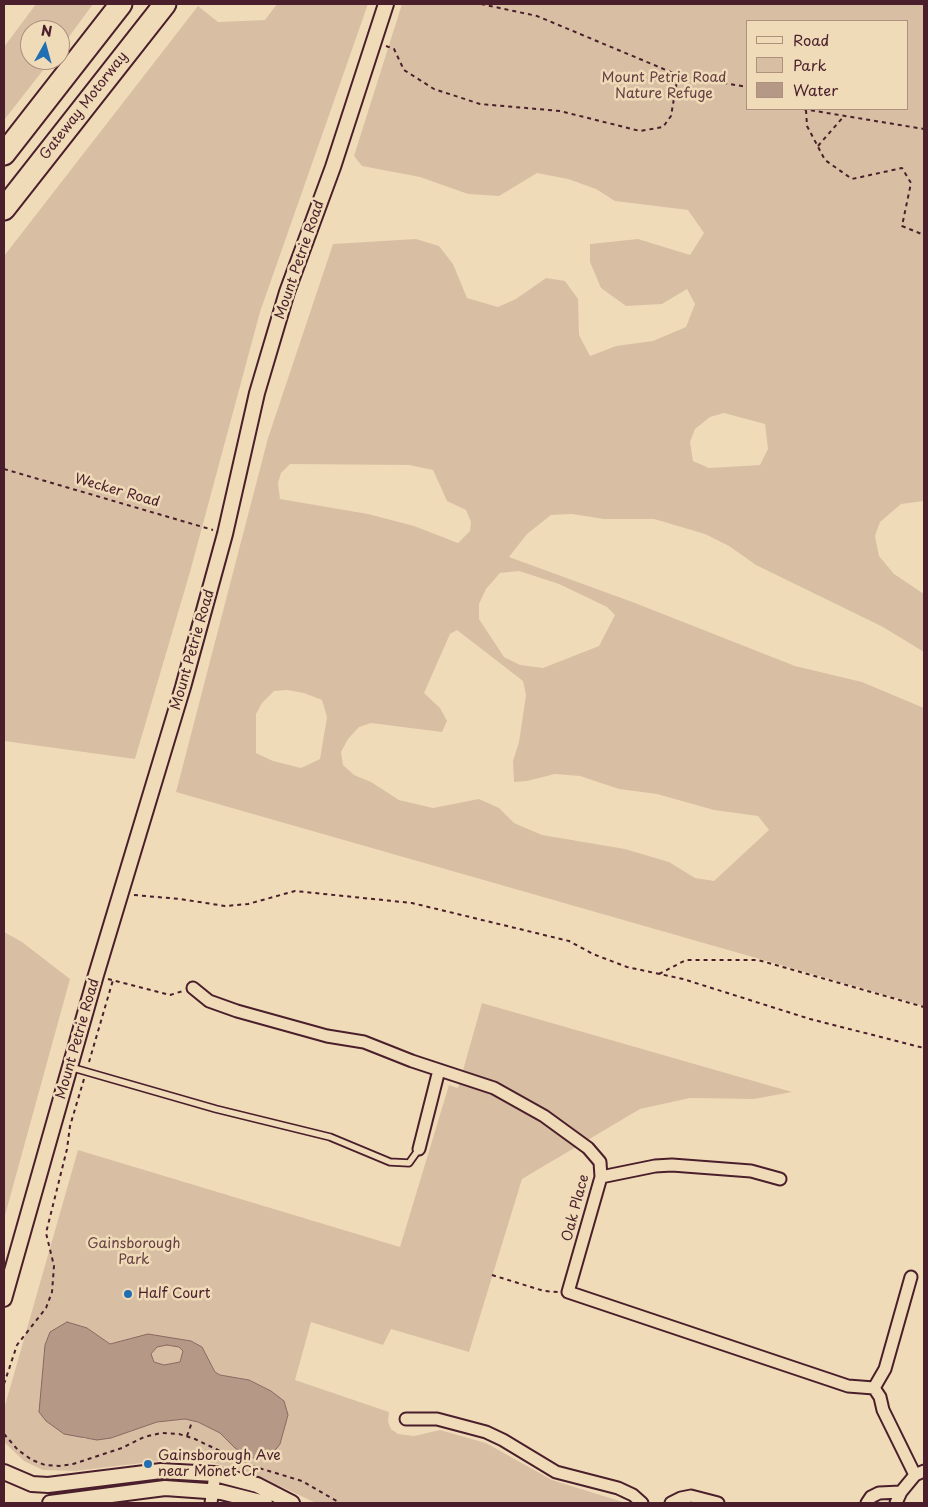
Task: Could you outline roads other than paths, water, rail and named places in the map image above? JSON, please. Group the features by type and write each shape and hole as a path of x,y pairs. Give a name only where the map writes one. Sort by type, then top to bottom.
{"highway":[{"path":"4,154 121,4"},
{"name":"Gateway Motorway","path":"4,209 165,4"}],"street":[{"name":"Mount Petrie Road","path":"4,1299 96,976 183,687 225,534 257,393 287,292 333,168 376,42 386,4"},
{"name":"Oak Place","path":"193,988 209,1001 236,1011 327,1036 364,1042 494,1088 544,1116 588,1148 600,1162 601,1177 568,1292 848,1386 874,1388"},
{"path":"419,1149 439,1070"},
{"path":"601,1177 655,1166 672,1165 751,1171 780,1179"},
{"path":"896,1503 901,1492 920,1473 883,1410 880,1397 874,1388 885,1368 911,1277"},
{"path":"406,1419 443,1420 494,1435 556,1472 618,1488 633,1495 642,1503"},
{"path":"4,1472 32,1484 48,1485 161,1471 214,1474 258,1485 292,1503"},
{"path":"211,1497 214,1474"},
{"path":"50,1503 166,1488 211,1497 265,1503"},
{"path":"867,1503 879,1493 901,1492"},
{"path":"671,1503 691,1496 718,1503"}],"lane":[{"path":"70,1068 225,1111 330,1137 390,1162 409,1163 419,1149"}],"water":[{"path":"67,1322 87,1328 110,1344 148,1334 191,1341 202,1347 215,1372 220,1375 249,1380 271,1391 284,1401 288,1415 280,1444 269,1458 251,1458 235,1448 220,1433 198,1422 185,1419 157,1422 111,1438 97,1440 64,1434 46,1421 39,1412 45,1345 50,1332","holes":["167,1345 179,1347 183,1351 180,1362 164,1365 154,1362 151,1354 157,1347"]}],"place":[{"name":"Half Court","path":"128,1294"},
{"name":"Gainsborough Ave near Monet Cr","path":"148,1464"}],"park label":[{"name":"Mount Petrie Road Nature Refuge","path":"664,86"},
{"name":"Gainsborough Park","path":"134,1252"}]}
